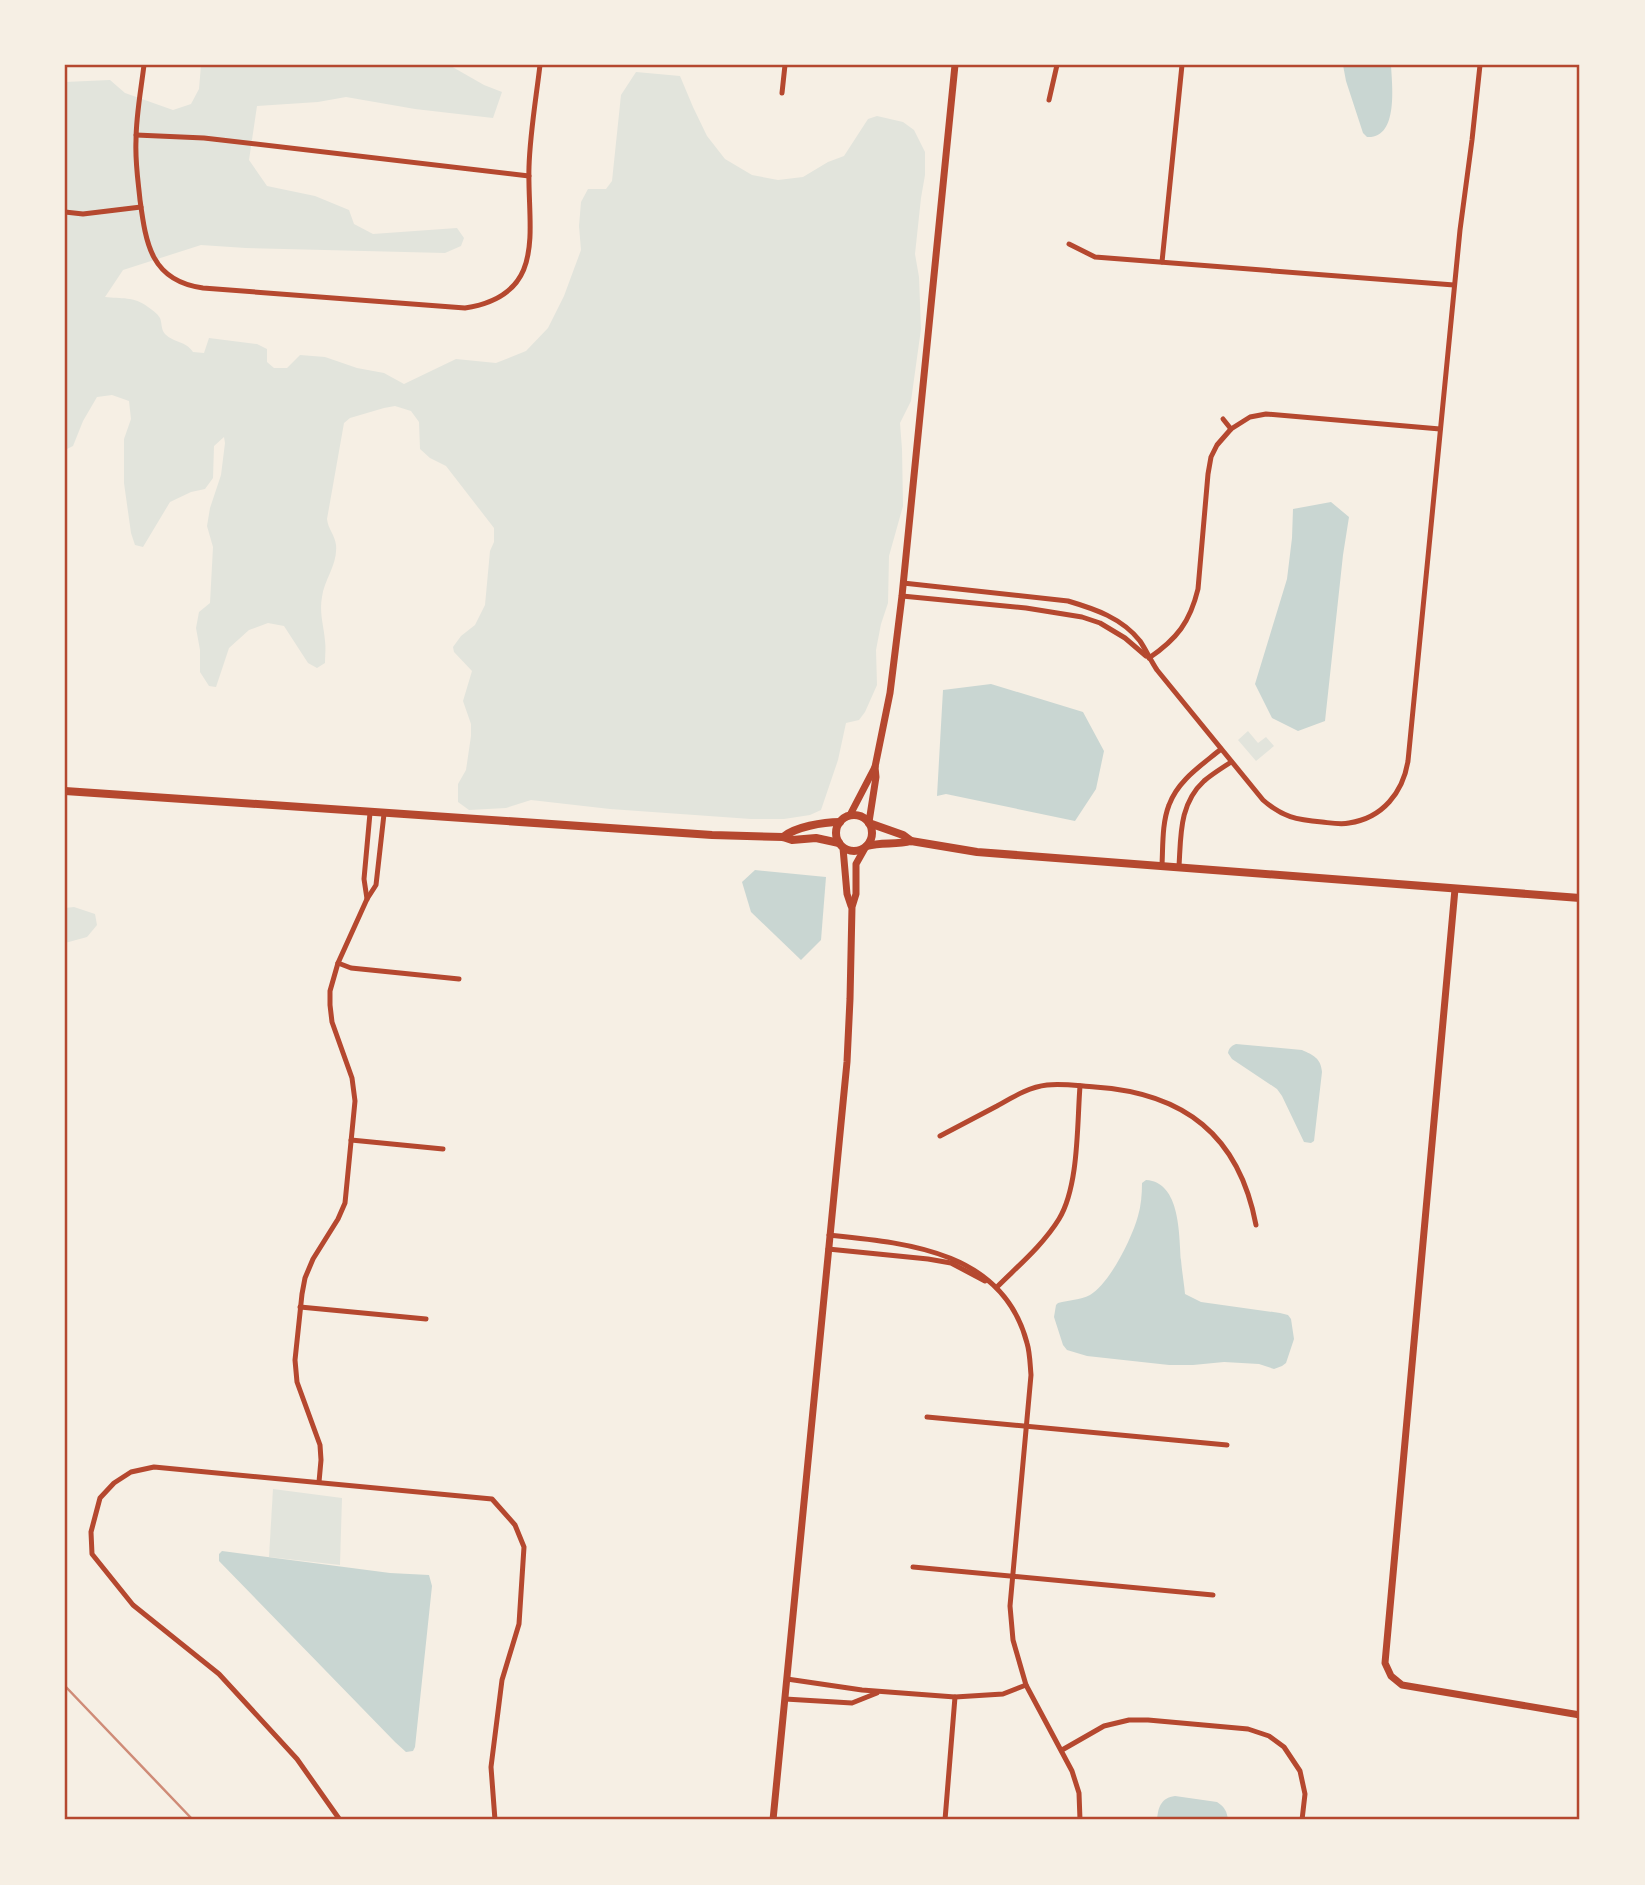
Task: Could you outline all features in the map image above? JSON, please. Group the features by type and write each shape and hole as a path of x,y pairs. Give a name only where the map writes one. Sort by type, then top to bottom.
{"main road":[{"path":"65,791 384,814 783,837 792,840 816,838 853,852 885,842 911,841 977,852 1580,898"},
{"path":"783,837 790,831 839,822 850,815 862,817 869,823 903,835 911,841"},
{"path":"839,822 836,832 841,846"},
{"path":"866,847 873,832 869,823"}],"street":[{"path":"144,65 136,135 136,163 145,236 156,260 177,280 204,288 465,308 484,305 503,295 521,276 529,255 529,176 540,65"},
{"path":"782,93 785,65"},
{"path":"850,815 875,767 890,693 955,65"},
{"path":"1049,100 1057,65"},
{"path":"1162,262 1182,65"},
{"path":"903,583 1068,601 1110,616 1141,643 1149,658 1231,762 1262,800 1275,810 1302,820 1348,824 1376,814 1388,804 1399,790 1406,768 1454,285 1480,65"},
{"path":"136,135 204,138 529,176"},
{"path":"65,212 83,214 141,207"},
{"path":"1069,244 1095,257 1454,285"},
{"path":"1149,658 1165,648 1180,632 1195,604 1208,474 1217,445 1231,429 1250,417 1266,414 1440,429"},
{"path":"1223,419 1231,429"},
{"path":"980,604 981,591"},
{"path":"902,596 1026,608 1082,617 1100,623 1125,638 1149,658"},
{"path":"1162,865 1168,807 1176,791 1221,749"},
{"path":"1179,866 1184,812 1204,781 1231,762"},
{"path":"869,823 875,767"},
{"path":"1185,780 1196,791"},
{"path":"367,899 364,879 370,813"},
{"path":"319,1482 320,1445 296,1375 295,1360 300,1307 308,1270 343,1209 346,1197 354,1086 330,1013 331,985 338,963 376,885 384,814"},
{"path":"841,846 852,907"},
{"path":"773,1820 849,1024 852,907 856,894 856,864 866,847"},
{"path":"1455,889 1385,1663 1391,1676 1402,1685 1580,1715"},
{"path":"338,963 351,968 459,979"},
{"path":"940,1136 1027,1090 1046,1085 1113,1088 1146,1094 1189,1114 1222,1144 1239,1170 1256,1224"},
{"path":"997,1287 1042,1241 1060,1218 1070,1192 1074,1171 1080,1086"},
{"path":"351,1140 443,1149"},
{"path":"829,1235 881,1240 957,1259 997,1287 1015,1311 1028,1343 1031,1375 1010,1606 1013,1640 1026,1685 1072,1771 1079,1793 1080,1820"},
{"path":"828,1249 951,1263 997,1287"},
{"path":"300,1307 426,1319"},
{"path":"927,1417 1227,1445"},
{"path":"340,1820 297,1759 219,1674 133,1605 92,1554 91,1532 100,1499 114,1483 131,1472 154,1467 492,1499 515,1525 524,1547 519,1624 502,1680 491,1767 495,1820"},
{"path":"913,1567 1213,1595"},
{"path":"787,1679 880,1692 955,1697 1003,1694 1026,1685"},
{"path":"785,1699 852,1703 880,1692"},
{"path":"945,1820 955,1697"},
{"path":"1062,1750 1104,1726 1129,1720 1248,1729 1269,1736 1288,1750 1300,1771 1305,1794 1302,1820"}],"shaded area":[{"path":"201,65 449,65 502,92 493,118 415,109 346,97 318,102 257,106 249,160 267,186 315,196 349,210 354,224 373,234 457,228 464,238 461,246 445,253 201,245 123,270 105,297 143,303 159,316 165,334 193,352 204,353 209,338 257,344 267,349 267,362 274,368 287,368 300,355 325,357 357,368 384,373 404,384 456,359 496,363 526,351 548,328 564,296 581,250 581,202 588,189 606,189 612,181 621,95 636,72 680,76 707,136 725,159 752,175 778,180 803,177 844,156 868,119 877,116 903,122 914,130 925,152 925,175 915,254 919,277 921,329 911,401 900,423 903,506 889,556 888,603 876,650 877,685 859,720 846,723 838,760 821,810 810,815 784,819 751,819 610,809 531,800 506,808 469,810 458,802 458,784 466,770 471,736 471,724 463,701 472,671 454,652 453,647 461,636 475,625 485,605 494,528 446,466 420,449 419,422 411,411 395,406 350,418 344,423 327,519 336,552 321,603 325,663 317,668 308,663 284,626 268,623 249,630 229,648 216,687 209,686 200,672 196,628 199,612 210,603 213,547 207,526 221,475 224,437 214,446 213,478 205,489 170,502 143,547 135,545 131,533 124,483 124,439 131,419 129,401 112,395 97,397 73,446 65,450 65,82 110,80 125,93 173,110 191,104 199,89"},
{"path":"1343,65 1391,65 1392,97 1389,120 1377,135 1367,137 1363,133"},
{"path":"1331,502 1349,517 1325,721 1298,731 1272,718 1255,684 1287,579 1293,509"},
{"path":"991,684 1083,712 1104,751 1096,789 1075,821 946,794 937,796 943,690"},
{"path":"1248,731 1258,743 1266,737 1274,746 1256,761 1238,740"},
{"path":"755,870 826,877 821,940 801,960 751,912 742,882"},
{"path":"74,907 95,914 97,925 87,937 65,943 65,908"},
{"path":"1236,1044 1302,1050 1318,1060 1322,1072 1314,1141 1304,1142 1277,1089 1232,1059 1228,1051"},
{"path":"1146,1180 1157,1183 1166,1190 1172,1200 1178,1225 1185,1294 1201,1302 1288,1315 1294,1339 1286,1363 1282,1366 1274,1369 1259,1364 1224,1362 1169,1365 1087,1356 1067,1350 1063,1345 1054,1317 1056,1305 1090,1295 1105,1281 1131,1236 1140,1208 1142,1183"},
{"path":"273,1489 342,1498 340,1565 269,1557"},
{"path":"222,1551 390,1573 429,1575 432,1586 413,1751 406,1752 395,1742 219,1561"},
{"path":"1175,1796 1217,1802 1225,1810 1228,1820 1157,1820 1161,1804"}],"railway":[{"path":"65,1686 193,1820"}]}
